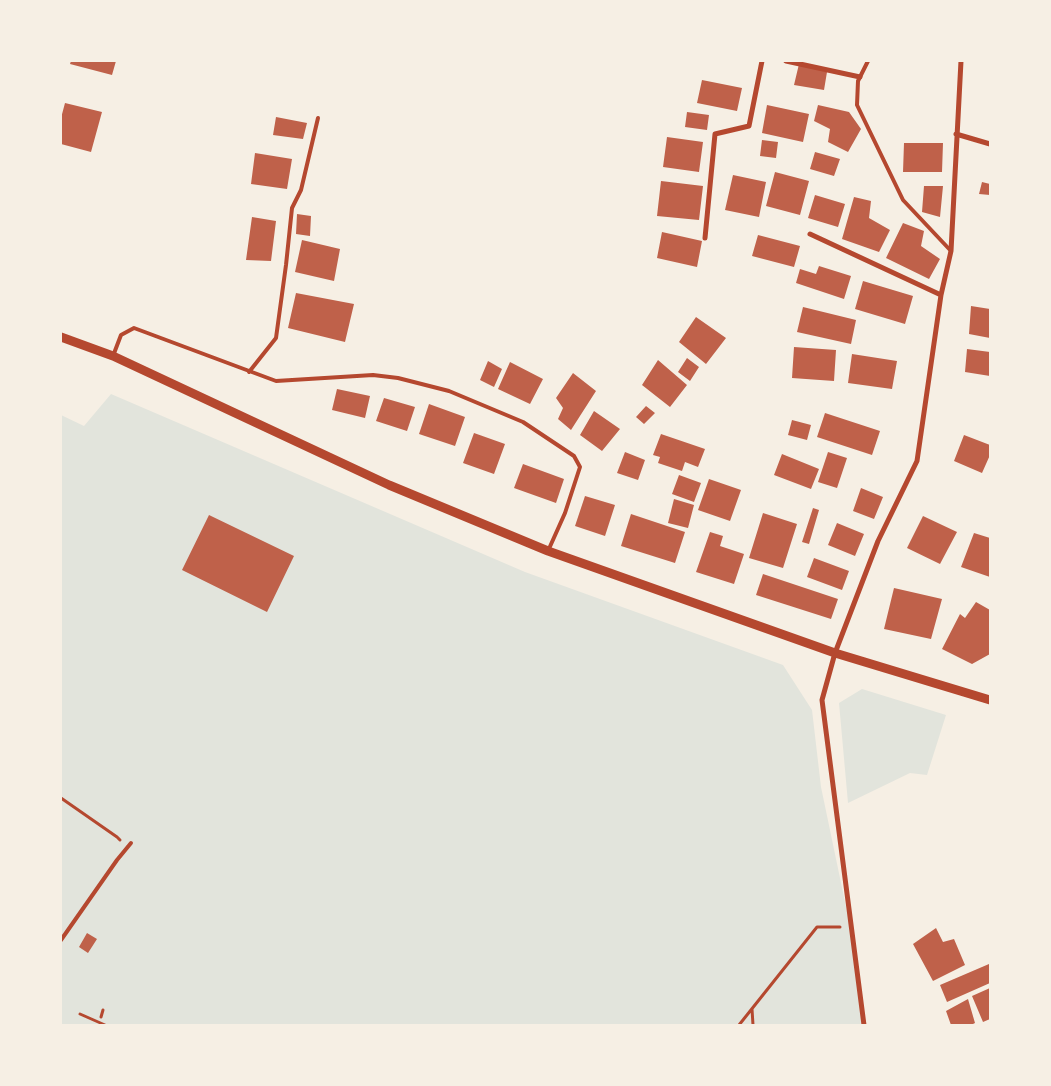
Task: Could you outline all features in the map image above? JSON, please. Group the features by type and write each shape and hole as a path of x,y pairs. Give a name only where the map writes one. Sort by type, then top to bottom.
{"street":[{"path":"705,238 715,134 749,126 762,61"},
{"path":"786,61 860,77"},
{"path":"864,1025 822,700 835,654 878,541 916,461 941,295 951,251 961,61"},
{"path":"956,134 990,144"},
{"path":"810,234 941,295"},
{"path":"61,336 113,356 389,485 548,551 835,654 990,700"}],"lane":[{"path":"868,61 858,81 857,105 903,200 951,251"},
{"path":"249,372 276,338 292,208 301,190 318,118"},
{"path":"113,356 121,335 134,328 276,381 373,375 398,378 449,392 523,422 574,456 580,467 565,514 548,551"},
{"path":"61,940 131,843"}],"path":[{"path":"61,798 117,837 121,842 117,860"},
{"path":"739,1025 817,927 850,926"},
{"path":"752,1009 753,1025"},
{"path":"101,1017 103,1010"},
{"path":"80,1014 105,1025"}],"shaded area":[{"path":"111,394 525,572 783,665 812,710 821,787 850,926 864,1025 61,1025 61,415 84,426"},
{"path":"862,689 946,715 927,775 910,773 848,803 839,703"}],"building":[{"path":"71,61 116,61 112,75 70,64"},
{"path":"799,64 827,72 824,90 794,85"},
{"path":"702,80 742,88 737,111 697,103"},
{"path":"65,103 102,112 91,152 61,144 61,118"},
{"path":"767,105 809,114 803,142 762,133"},
{"path":"818,105 849,112 861,129 848,152 828,142 830,129 814,121"},
{"path":"687,112 709,115 707,130 685,127"},
{"path":"276,117 307,123 303,139 273,135"},
{"path":"667,137 703,142 699,172 663,167"},
{"path":"762,140 778,142 776,158 760,156"},
{"path":"904,143 943,143 942,172 903,172"},
{"path":"815,152 840,159 834,176 810,169"},
{"path":"255,153 292,159 287,189 251,184"},
{"path":"775,172 809,181 800,215 766,206"},
{"path":"733,175 766,182 759,217 725,210"},
{"path":"661,181 703,186 699,220 657,216"},
{"path":"982,182 990,184 990,195 979,194"},
{"path":"924,186 943,186 940,217 922,212"},
{"path":"815,195 845,204 838,227 808,218"},
{"path":"854,197 871,201 869,218 890,230 879,252 842,239"},
{"path":"297,214 311,216 310,236 296,234"},
{"path":"252,217 276,221 271,261 246,260"},
{"path":"903,223 924,231 921,246 940,259 929,279 886,258"},
{"path":"662,232 702,241 697,267 657,258"},
{"path":"758,235 800,246 794,267 752,256"},
{"path":"302,240 340,249 334,281 295,272"},
{"path":"819,266 851,276 844,299 796,283 800,269 816,274"},
{"path":"863,281 913,296 905,324 855,309"},
{"path":"296,293 354,304 345,342 288,328"},
{"path":"971,306 990,309 990,338 969,334"},
{"path":"803,307 856,320 851,344 797,332"},
{"path":"696,317 726,338 706,364 679,342"},
{"path":"794,347 836,350 834,381 792,378"},
{"path":"967,349 990,352 990,376 965,372"},
{"path":"852,354 897,361 892,389 848,383"},
{"path":"687,358 699,367 690,381 678,372"},
{"path":"658,360 687,385 670,407 642,385"},
{"path":"488,361 502,369 494,387 480,380"},
{"path":"510,362 543,379 530,404 498,389"},
{"path":"573,373 596,391 571,430 558,419 563,408 556,398"},
{"path":"337,389 370,396 365,418 332,410"},
{"path":"384,398 415,407 407,431 376,421"},
{"path":"429,404 465,417 455,446 419,434"},
{"path":"646,406 655,413 644,424 636,417"},
{"path":"594,411 620,429 602,451 580,435"},
{"path":"825,413 880,431 872,455 817,437"},
{"path":"792,420 811,425 807,440 788,435"},
{"path":"474,433 505,444 494,474 463,463"},
{"path":"661,434 705,449 698,467 685,462 682,471 658,463 660,457 653,455"},
{"path":"964,435 990,445 990,455 982,473 954,461"},
{"path":"625,452 645,460 638,480 617,473"},
{"path":"828,452 847,458 837,488 818,482"},
{"path":"782,454 819,469 811,489 774,475"},
{"path":"523,464 564,479 556,503 514,488"},
{"path":"679,475 701,483 694,502 672,494"},
{"path":"709,479 741,490 730,521 698,510"},
{"path":"861,488 883,497 874,519 853,511"},
{"path":"585,496 615,505 605,536 575,526"},
{"path":"674,499 694,505 688,528 668,523"},
{"path":"813,508 819,510 809,544 802,542"},
{"path":"763,513 797,524 783,568 749,558"},
{"path":"631,514 685,532 675,563 621,546"},
{"path":"209,515 294,556 267,612 182,570"},
{"path":"923,516 957,532 940,564 907,548"},
{"path":"837,523 864,534 855,556 828,545"},
{"path":"710,532 723,536 720,546 744,554 734,584 696,572"},
{"path":"974,533 990,538 990,577 961,567"},
{"path":"814,558 849,571 842,590 807,577"},
{"path":"763,574 838,599 831,619 756,595"},
{"path":"894,588 942,599 931,639 884,629"},
{"path":"976,602 990,610 990,654 972,664 942,649 960,614 965,618"},
{"path":"936,928 943,942 954,939 965,965 933,981 913,944"},
{"path":"87,933 97,939 88,953 79,947"},
{"path":"989,964 990,983 947,1002 940,985"},
{"path":"990,988 990,1019 983,1022 972,996"},
{"path":"968,999 975,1023 971,1025 951,1025 946,1011"}]}
